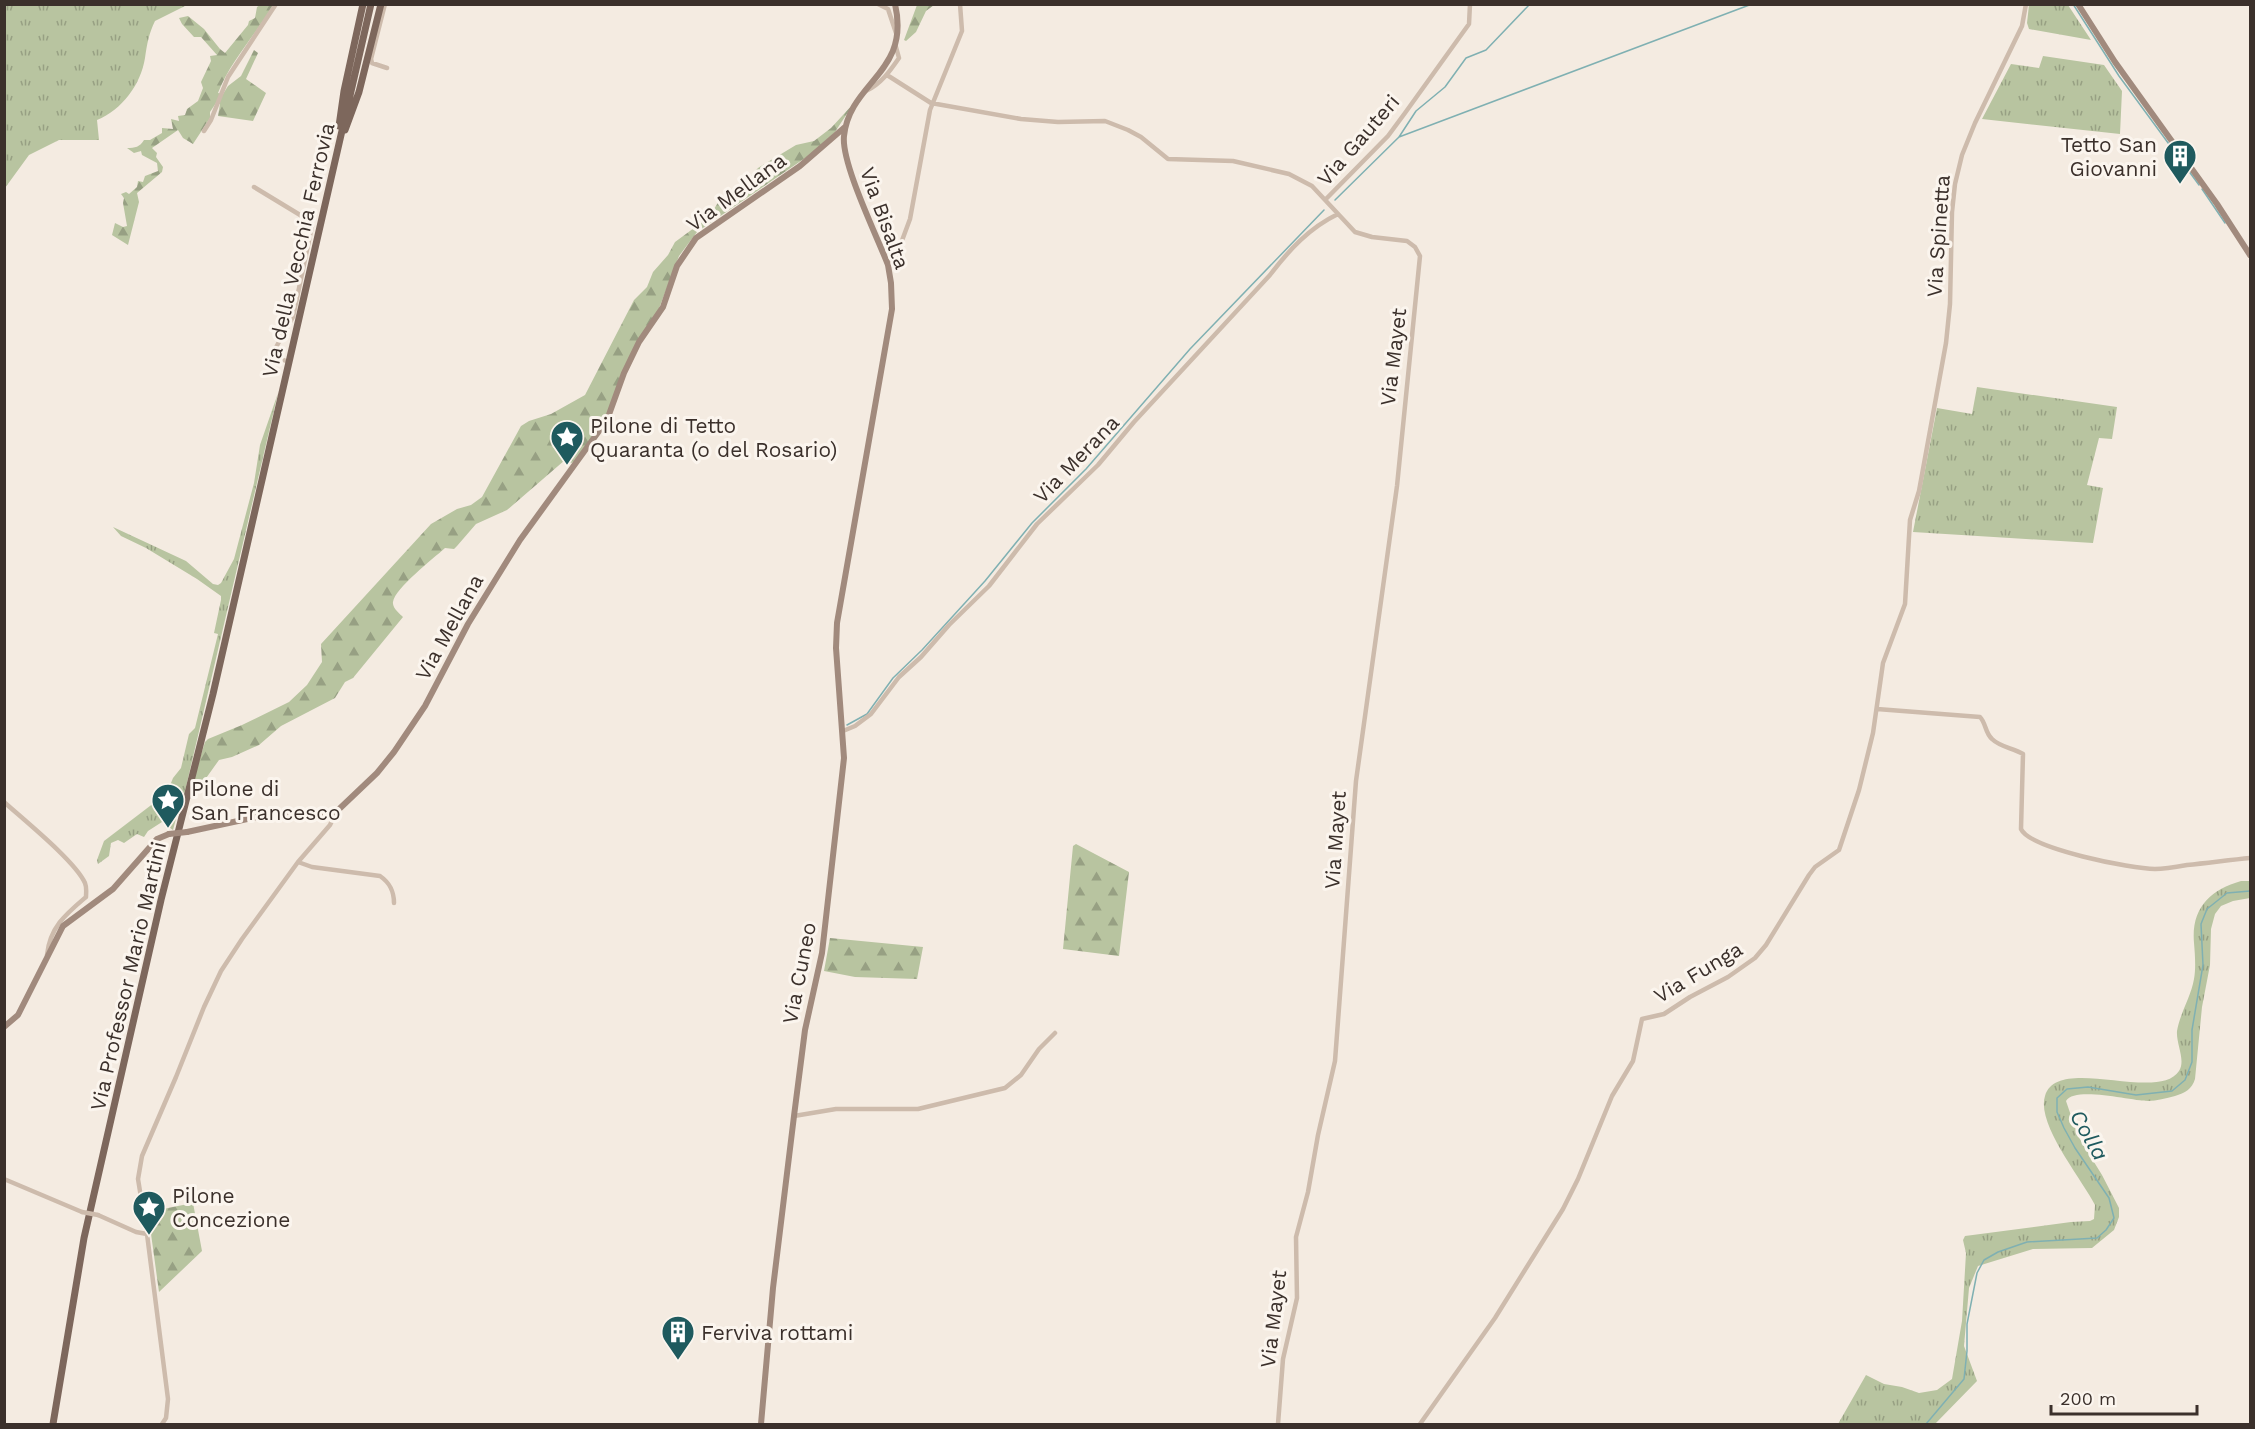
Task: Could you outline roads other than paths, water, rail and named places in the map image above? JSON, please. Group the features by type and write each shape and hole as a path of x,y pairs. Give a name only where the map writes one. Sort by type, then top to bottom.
{"main road":[{"path":"338,146 342,100 363,4"},
{"name":"Via della Vecchia Ferrovia","path":"257,503 371,4"},
{"path":"338,146 357,100 383,4"},
{"name":"Via Professor Mario Martini","path":"53,1425 84,1238 161,900 213,694 257,503"}],"street":[{"path":"204,131 211,120 228,76 276,4"},
{"path":"383,4 371,59 372,63 387,68"},
{"path":"878,4 888,7 898,36"},
{"name":"Via Bisalta","path":"854,527 892,309 888,265 847,162 844,144 846,127 854,108 896,47 899,25 895,4"},
{"path":"888,265 897,254 910,219 930,110 962,31 960,4"},
{"name":"Via Gauteri","path":"1420,256 1415,247 1407,241 1372,237 1355,232 1326,199 1388,136 1405,113 1469,24 1470,4"},
{"name":"Via Spinetta","path":"1927,446 1946,343 1955,184 1962,155 1975,123 2022,26 2026,4"},
{"path":"2078,4 2115,62 2203,183 2249,253"},
{"path":"866,91 887,75 899,58 896,47"},
{"path":"887,75 930,103 1021,119 1058,122 1105,121 1141,137 1168,159 1233,162 1276,170 1304,181 1326,199"},
{"name":"Via Mellana","path":"336,812 377,773 407,734 425,706 468,624 520,540 600,432 639,342 663,307 677,266 696,238 800,166 846,127"},
{"path":"254,188 310,221 312,226 292,317 275,349 278,358 289,362"},
{"name":"Via Merana","path":"843,731 871,714 899,677 989,586 1037,524 1098,465 1134,422 1270,275 1288,252 1315,227 1338,214"},
{"name":"Via Mayet","path":"1278,1425 1283,1359 1297,1291 1296,1237 1335,1061 1356,781 1397,486 1420,256"},
{"name":"Via Funga","path":"1420,1425 1495,1318 1563,1209 1578,1179 1612,1096 1633,1061 1642,1019 1665,1014 1748,964 1766,945 1809,874 1839,850 1859,790 1873,733 1887,650 1905,604 1910,520 1919,491 1927,446"},
{"name":"Via Cuneo","path":"761,1425 773,1288 794,1116 805,1030 824,945 844,758 836,636 854,527"},
{"path":"1877,709 1980,717 1991,738 2023,754 2021,830 2033,841 2073,854 2156,869 2250,858"},
{"path":"4,802 50,844 81,876 87,886 86,897 60,920 52,932 46,960"},
{"path":"4,1027 18,1015 63,926 113,889 158,839 168,834 280,812 324,814 336,812"},
{"path":"162,1425 166,1418 168,1399 138,1179 142,1156 176,1077 192,1032 221,971 298,862 330,825 336,812"},
{"path":"298,862 312,867 380,876 394,891 394,903"},
{"path":"794,1116 836,1109 918,1109 1005,1088 1021,1076 1039,1049 1055,1034"},
{"path":"4,1179 82,1212 98,1215 136,1232 147,1234"}],"waterway":[{"path":"1335,200 1399,137 1416,111 1445,87 1466,58 1486,50 1530,4"},
{"path":"1399,137 1752,4"},
{"path":"2073,4 2119,76 2199,185"},
{"path":"2202,189 2225,223"},
{"path":"847,725 867,714 893,678 985,581 1032,523 1086,469 1190,349 1324,210"},
{"name":"Colla","path":"1926,1424 1964,1379 1967,1324 1977,1273 1984,1260 1998,1252 2027,1242 2097,1238 2114,1218 2109,1198 2064,1128 2057,1112 2057,1098 2067,1089 2088,1087 2136,1095 2172,1091 2185,1080 2192,1062 2192,1030 2203,965 2201,924 2207,909 2227,893 2250,891"}],"place":[{"name":"Tetto San Giovanni","path":"2180,185"},
{"name":"Pilone di Tetto Quaranta (o del Rosario)","path":"567,466"},
{"name":"Pilone di San Francesco","path":"168,829"},
{"name":"Pilone Concezione","path":"149,1236"},
{"name":"Ferviva rottami","path":"678,1361"}]}
